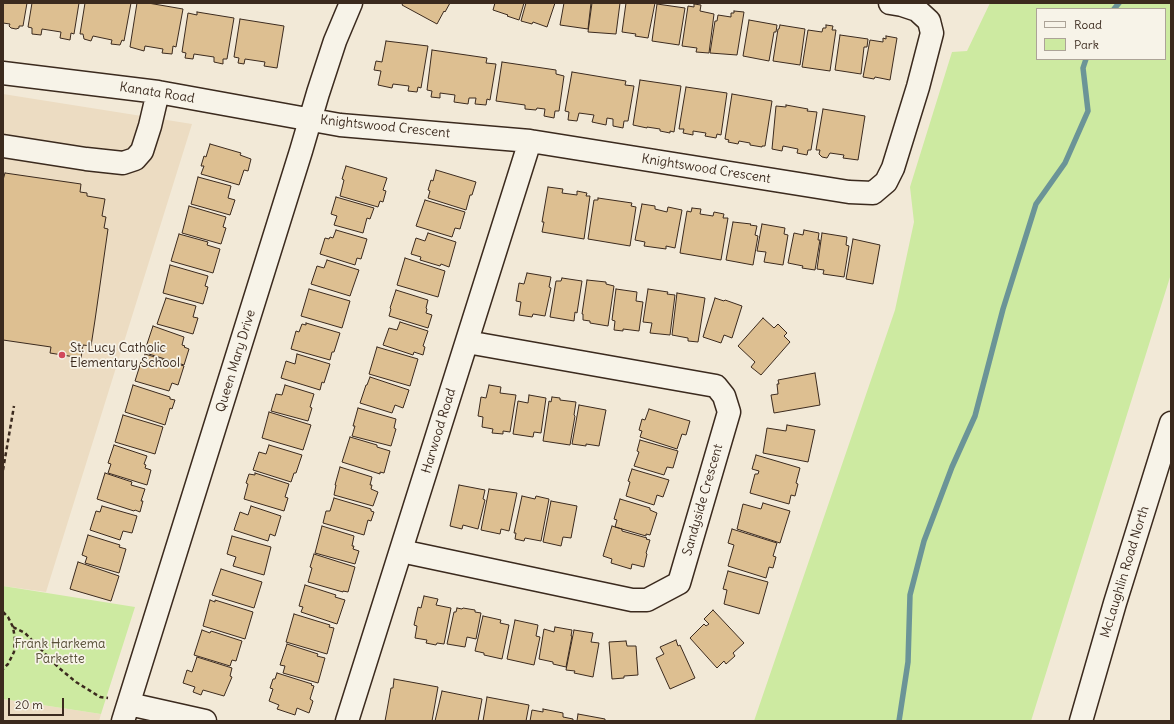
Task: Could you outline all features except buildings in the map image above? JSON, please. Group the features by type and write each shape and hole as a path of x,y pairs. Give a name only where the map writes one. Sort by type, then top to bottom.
{"street":[{"name":"Queen Mary Drive","path":"126,713 335,41 351,3"},
{"name":"Knightswood Crescent","path":"311,120 340,125 530,141 849,192 873,193 886,182 893,168 918,87 932,33 929,21 917,10 890,3"},
{"name":"Kanata Road","path":"3,73 158,92 311,120"},
{"path":"3,146 86,159 124,163 135,159 142,151 158,92"},
{"name":"Harwood Road","path":"347,721 530,141"},
{"name":"Sandyside Crescent","path":"401,551 632,600 647,600 679,583 729,412 724,396 716,386 467,342"},
{"name":"McLaughlin Road North","path":"1081,721 1115,603 1171,423"},
{"path":"126,713 204,721"}],"path":[{"path":"3,470 14,406"},
{"path":"3,612 13,627 15,640 14,652 8,664 3,669"},
{"path":"13,627 25,633 59,668 76,682 100,697 108,698"}],"shaded area":[{"name":"St. Lucy Catholic Elementary School","path":"3,94 192,124 46,592 3,586"},
{"path":"3,699 101,714 99,721 3,721"}],"green space":[{"path":"990,3 1171,3 1171,274 1031,721 754,721 895,310 914,222 910,187 952,52 967,51"},
{"name":"Frank Harkema Parkette","path":"3,586 135,607 101,714 3,699"}],"waterway":[{"path":"1115,8 1119,3"},
{"path":"899,721 908,662 910,595 924,541 952,467 975,416 1003,309 1036,204 1065,163 1088,111 1083,68 1086,60"}],"place":[{"name":"St. Lucy Catholic Elementary School","path":"62,355"}]}
